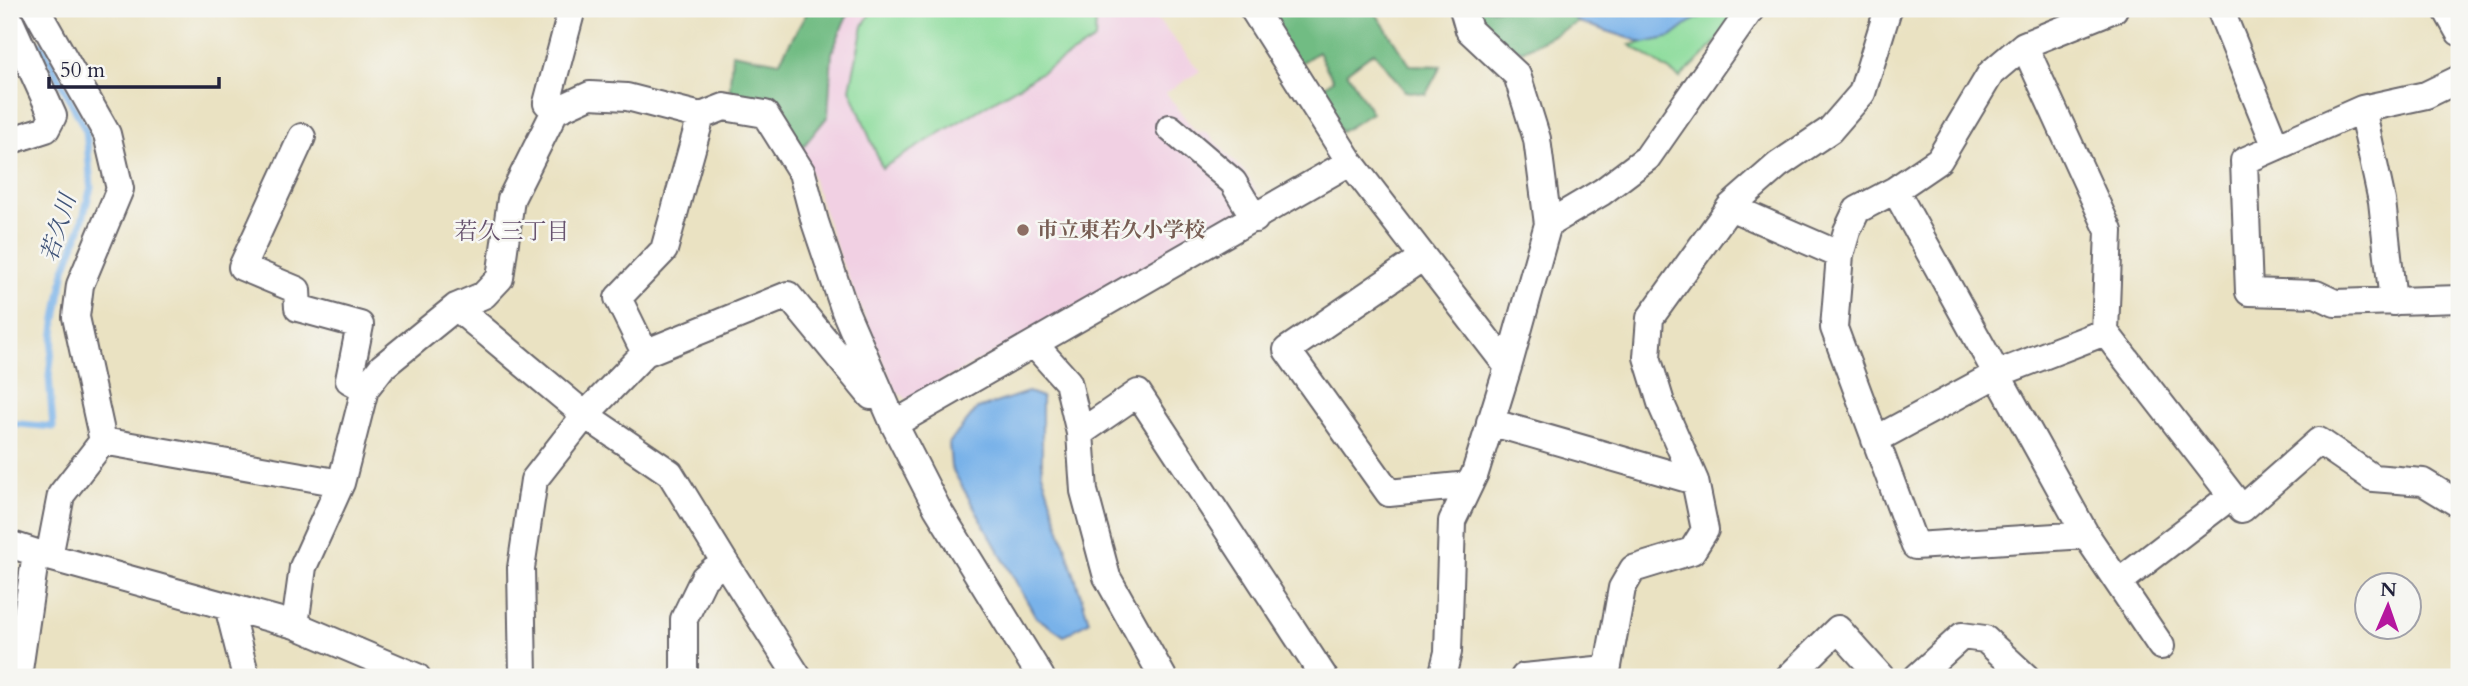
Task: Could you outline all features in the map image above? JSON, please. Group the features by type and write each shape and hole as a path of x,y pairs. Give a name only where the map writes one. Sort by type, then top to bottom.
{"street":[{"path":"9,12 36,9 107,134 120,189 80,285 76,317 103,440 61,495 42,555 19,677"},
{"path":"555,111 547,103 572,9"},
{"path":"1253,9 1350,162 1508,367"},
{"path":"1443,677 1448,652 1452,521 1469,485 1508,367 1548,224 1536,139 1517,75 1469,30 1463,9"},
{"path":"1548,224 1602,192 1647,158 1751,9"},
{"path":"1524,677 1606,673 1622,588 1633,569 1692,551 1705,530 1695,481 1662,407 1647,357 1650,318 1730,207 1778,165 1830,130 1862,93 1888,9"},
{"path":"2086,535 1915,546 1834,328 1840,255 1857,210 1895,190 1939,160 1991,73 2024,45 2114,9"},
{"path":"2220,9 2276,147"},
{"path":"2446,9 2459,32"},
{"path":"9,19 53,116 46,129 9,141"},
{"path":"2024,45 2109,231 2105,332 2242,509 2319,441 2373,478 2423,482 2459,504"},
{"path":"2459,79 2426,95 2362,108 2244,160 2249,292 2316,295 2335,303 2459,299"},
{"path":"295,625 303,567 341,483 365,389 382,368 456,307 484,295 500,278 511,199 555,111 590,95 627,97 701,116 724,107 765,114 802,173 815,222 845,311 894,424 937,508 1041,677"},
{"path":"2362,108 2382,201 2393,302"},
{"path":"645,352 618,299 664,250 701,116"},
{"path":"1170,128 1233,182 1255,219"},
{"path":"302,137 243,267 297,290 298,308 360,325 349,380 365,389"},
{"path":"894,424 1350,162"},
{"path":"1895,190 2086,535 2161,646"},
{"path":"1730,207 1840,255"},
{"path":"1423,257 1287,350 1389,493 1469,485"},
{"path":"523,677 521,568 534,480 585,415 645,352 788,295 894,424"},
{"path":"456,307 585,415 670,473 798,677"},
{"path":"1875,440 1997,374 2105,332"},
{"path":"1034,344 1068,382 1080,433 1084,491 1107,577 1163,677"},
{"path":"1080,433 1138,393 1324,677"},
{"path":"1490,422 1695,481"},
{"path":"103,440 341,483"},
{"path":"2119,582 2231,496"},
{"path":"9,544 295,625 417,677"},
{"path":"684,677 684,619 704,578 724,561"},
{"path":"228,606 246,677"},
{"path":"1788,677 1838,629 1881,677"},
{"path":"1917,677 1962,636 1985,639 2026,677"}],"shaded area":[{"name":"市立東若久小学校","path":"852,9 1149,9 1200,71 1166,93 1195,131 1206,132 1245,173 1263,202 908,400 896,391 840,258 802,148 828,116 832,53"}],"green space":[{"path":"809,9 852,9 832,53 828,116 802,148 776,98 729,101 732,53 779,62"},
{"path":"872,9 1080,9 1096,18 1095,40 882,168 850,89 863,26"},
{"path":"1264,9 1373,9 1410,65 1441,66 1426,94 1405,91 1374,52 1347,72 1372,113 1341,132 1318,91 1333,80 1318,52 1298,65"},
{"path":"1472,9 1589,9 1579,22 1522,51 1495,39"},
{"path":"1710,9 1744,9 1680,78 1630,45 1671,37"}],"water":[{"path":"1564,9 1710,9 1671,37 1644,43 1579,22"},
{"path":"1028,392 1042,397 1042,473 1089,621 1064,636 1036,617 951,467 949,443 977,409"}],"waterway":[{"name":"若久川","path":"9,423 53,427 49,376 55,324 65,269 80,229 91,187 86,131 41,44"}],"place":[{"name":"市立東若久小学校","path":"1023,230"}],"district":[{"name":"若久三丁目","path":"512,231"}]}
